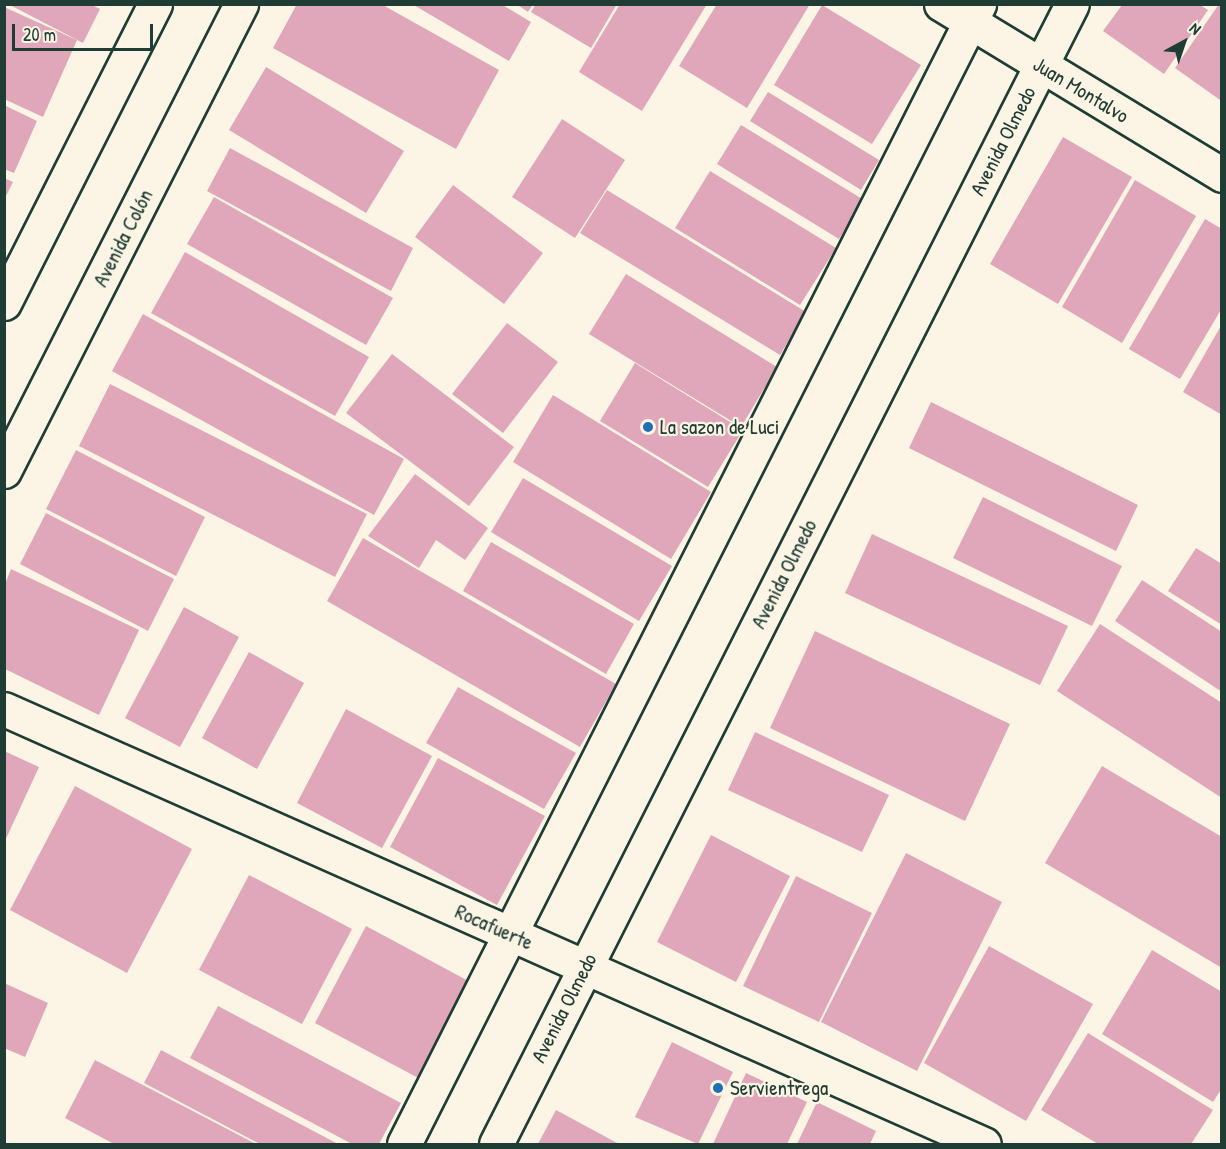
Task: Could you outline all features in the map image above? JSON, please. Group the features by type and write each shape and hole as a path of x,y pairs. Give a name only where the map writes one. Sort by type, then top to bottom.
{"street":[{"path":"4,303 155,4"},
{"name":"Avenida Colón","path":"4,471 240,4"},
{"name":"Juan Montalvo","path":"942,4 975,13 1041,65 1221,175"},
{"name":"Avenida Olmedo","path":"496,1144 1072,4"},
{"path":"404,1144 975,13"},
{"name":"Rocafuerte","path":"4,709 984,1144"}],"building":[{"path":"297,4 381,4 499,70 456,149 273,48"},
{"path":"412,4 501,4 531,22 509,61"},
{"path":"516,4 533,4 528,12"},
{"path":"536,4 617,4 591,48 531,12"},
{"path":"620,4 707,4 642,111 579,72"},
{"path":"717,4 810,4 747,108 679,66"},
{"path":"1219,4 1222,4 1220,100 1175,68"},
{"path":"10,5 92,5 100,9 83,43"},
{"path":"822,5 921,65 872,144 774,85"},
{"path":"1122,5 1200,5 1208,10 1164,74 1103,31"},
{"path":"4,7 77,40 43,117 4,99"},
{"path":"266,67 404,151 366,213 229,130"},
{"path":"768,92 879,160 861,190 750,121"},
{"path":"4,105 37,121 14,173 4,169"},
{"path":"562,119 625,160 575,238 512,197"},
{"path":"741,125 864,200 839,239 717,164"},
{"path":"1063,137 1132,177 1058,304 990,264"},
{"path":"230,148 413,248 391,291 207,191"},
{"path":"710,171 836,248 800,305 675,228"},
{"path":"4,178 13,182 4,200"},
{"path":"1135,180 1196,216 1122,343 1062,307"},
{"path":"453,185 543,253 504,304 415,237"},
{"path":"607,190 806,312 780,355 580,233"},
{"path":"214,197 393,298 366,345 187,244"},
{"path":"1205,219 1222,229 1222,308 1180,379 1129,349"},
{"path":"185,252 369,357 335,416 151,313"},
{"path":"626,274 777,367 741,427 589,334"},
{"path":"143,314 404,459 374,515 112,371"},
{"path":"507,323 558,362 503,433 452,394"},
{"path":"1222,324 1222,415 1183,392"},
{"path":"392,354 514,447 469,506 346,413"},
{"path":"635,363 743,430 708,487 600,421"},
{"path":"110,384 367,514 335,577 79,446"},
{"path":"553,395 711,492 671,559 513,462"},
{"path":"931,402 1138,505 1116,551 909,448"},
{"path":"76,450 205,517 176,576 46,509"},
{"path":"415,474 488,528 465,560 436,540 419,568 368,536"},
{"path":"523,478 672,566 639,621 491,532"},
{"path":"983,497 1122,566 1092,626 953,558"},
{"path":"46,513 174,579 148,631 20,564"},
{"path":"872,534 1068,626 1040,685 845,593"},
{"path":"363,538 616,684 580,747 327,601"},
{"path":"491,542 634,624 606,674 463,591"},
{"path":"1196,548 1222,564 1222,625 1168,591"},
{"path":"11,569 139,630 99,715 5,669 5,584"},
{"path":"1142,580 1222,632 1222,692 1115,621"},
{"path":"184,607 239,637 180,747 125,718"},
{"path":"1100,624 1222,703 1222,798 1057,691"},
{"path":"815,631 1010,724 965,821 770,728"},
{"path":"249,652 304,683 257,769 202,738"},
{"path":"458,687 576,753 544,809 426,743"},
{"path":"346,709 432,756 382,848 297,803"},
{"path":"755,732 889,795 862,852 728,790"},
{"path":"4,751 39,767 4,843"},
{"path":"438,758 545,816 497,905 390,847"},
{"path":"1102,766 1222,837 1222,968 1045,863"},
{"path":"75,786 192,849 127,973 10,910"},
{"path":"711,835 790,876 736,982 657,942"},
{"path":"906,853 1002,902 917,1071 821,1022"},
{"path":"249,875 352,929 302,1024 199,970"},
{"path":"796,876 872,913 819,1022 743,986"},
{"path":"366,926 474,984 422,1080 315,1023"},
{"path":"989,946 1093,1004 1026,1121 924,1063"},
{"path":"1152,950 1222,992 1222,1088 1213,1102 1102,1034"},
{"path":"4,983 48,1003 25,1057 4,1048"},
{"path":"218,1006 401,1103 379,1144 352,1144 190,1058"},
{"path":"1088,1033 1213,1110 1191,1144 1098,1144 1041,1110"},
{"path":"672,1042 733,1072 698,1144 635,1117"},
{"path":"161,1050 338,1144 260,1144 144,1083"},
{"path":"95,1060 256,1144 114,1144 65,1118"},
{"path":"746,1073 807,1102 787,1144 713,1144"},
{"path":"817,1102 876,1131 870,1144 797,1144"},
{"path":"556,1110 619,1144 538,1144"}],"place":[{"name":"La sazon de Luci","path":"648,427"},
{"name":"Servientrega","path":"718,1088"}]}
